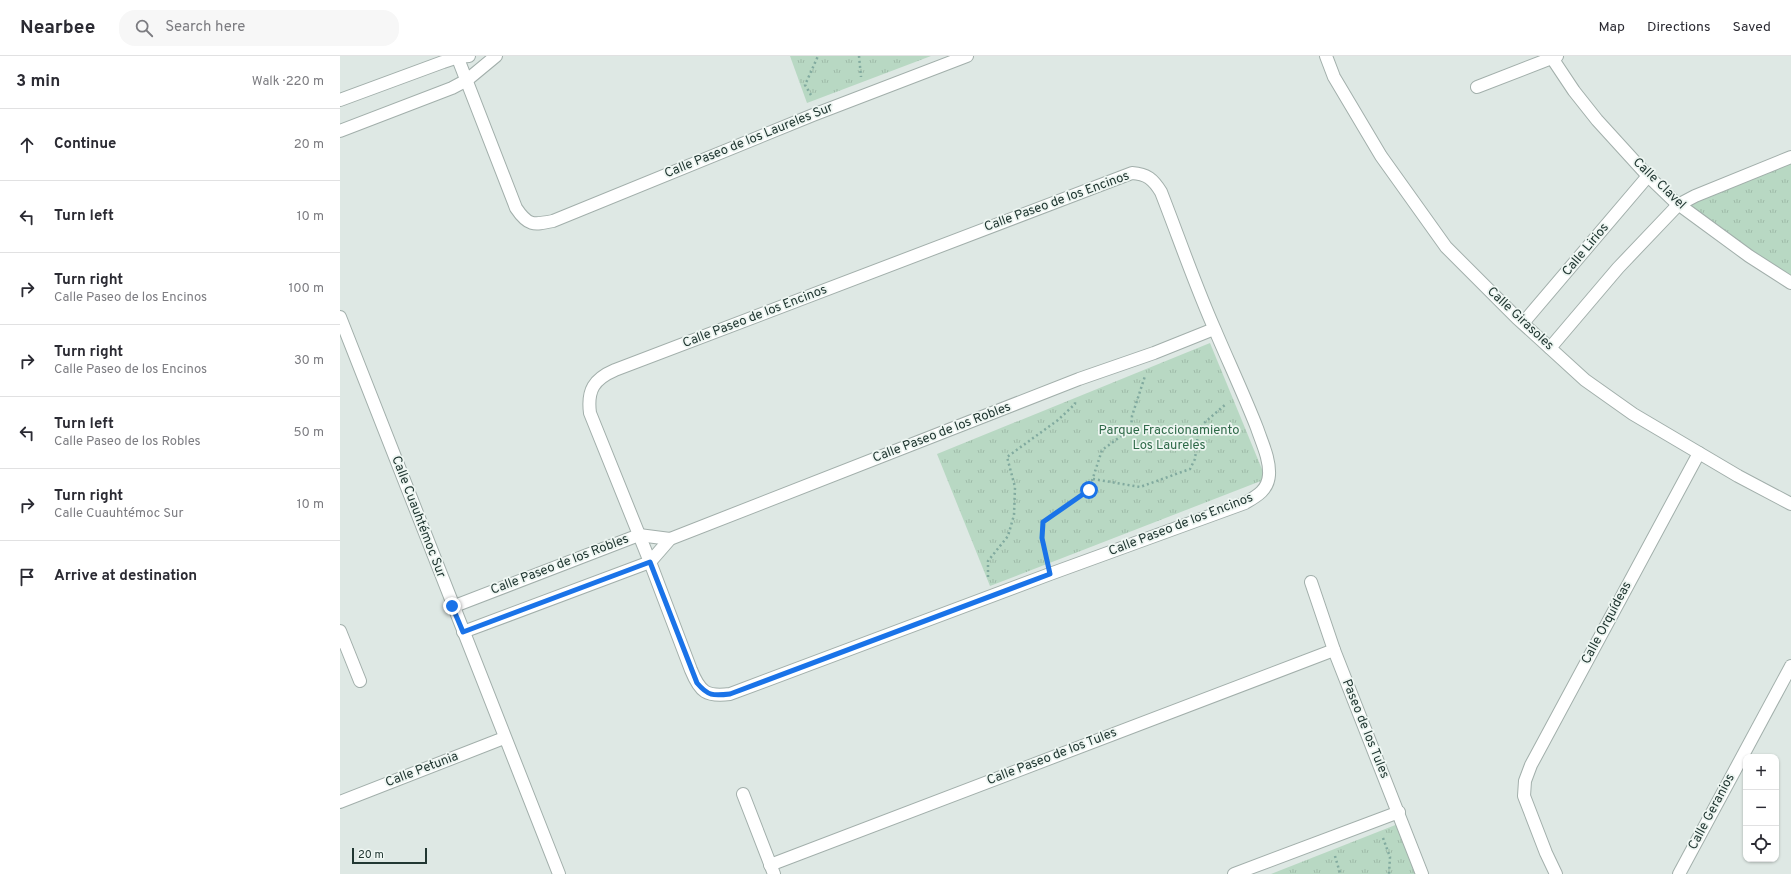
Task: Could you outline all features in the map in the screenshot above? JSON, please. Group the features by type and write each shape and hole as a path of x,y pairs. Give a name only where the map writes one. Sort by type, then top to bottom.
{"street":[{"path":"340,100 461,56 467,80"},
{"path":"340,131 452,88 467,80 496,56"},
{"name":"Calle Paseo de los Laureles Sur","path":"467,80 516,208 524,220 531,224 540,224 553,221 820,113 967,56"},
{"name":"Calle Girasoles","path":"1326,56 1334,77 1381,156 1446,247 1523,323 1585,380 1633,414 1738,476 1791,504"},
{"path":"1477,87 1555,57"},
{"name":"Calle Clavel","path":"1555,57 1574,91 1597,120 1648,176 1678,205 1791,284"},
{"path":"1550,348 1618,268 1678,205 1695,196 1791,157"},
{"name":"Calle Paseo de los Encinos","path":"1132,173 1143,174 1155,181 1161,192 1214,329 1243,392 1269,464 1269,476 1266,488 1258,496 1245,503 1050,574 730,694 714,696 705,692 697,683 590,413 588,401 590,393 598,380 607,374 1132,173"},
{"name":"Calle Lirios","path":"1523,323 1648,176"},
{"name":"Calle Cuauhtémoc Sur","path":"340,317 452,606 559,874"},
{"name":"Calle Paseo de los Robles","path":"463,632 650,562 670,539 1078,379 1154,353 1214,329"},
{"name":"Calle Orquídeas","path":"1556,874 1546,853 1524,796 1525,782 1531,764 1699,453"},
{"name":"Calle Paseo de los Robles","path":"452,606 639,535 670,539"},
{"name":"Paseo de los Tules","path":"1311,582 1334,650 1399,812 1422,874"},
{"path":"340,630 360,681"},
{"name":"Calle Paseo de los Tules","path":"743,794 772,869 1334,650"},
{"name":"Calle Geranios","path":"1678,874 1791,666"},
{"name":"Calle Petunia","path":"340,802 504,738"},
{"path":"1234,874 1399,812"}],"path":[{"path":"818,56 805,85 820,113"},
{"path":"1050,574 1042,538 1043,522 1089,490 1102,450 1131,429 1132,416 1137,397 1154,353"},
{"path":"989,597 988,561 1008,536 1014,515 1015,487 1007,457 1058,420 1075,404 1078,379"},
{"path":"1093,479 1140,487 1190,469 1195,459 1198,433 1204,423 1243,392"},
{"path":"1377,819 1390,857 1389,874"}],"green space":[{"path":"790,56 931,56 807,103"},
{"path":"1791,159 1791,283 1679,205"},
{"name":"Parque Fraccionamiento Los Laureles","path":"1210,343 1266,479 990,586 937,454"},
{"path":"1403,822 1422,874 1271,874"}],"route":[{"path":"452,606 463,632 650,562 697,683 705,692 714,696 730,694 1050,574 1042,538 1043,522 1089,490"}]}
